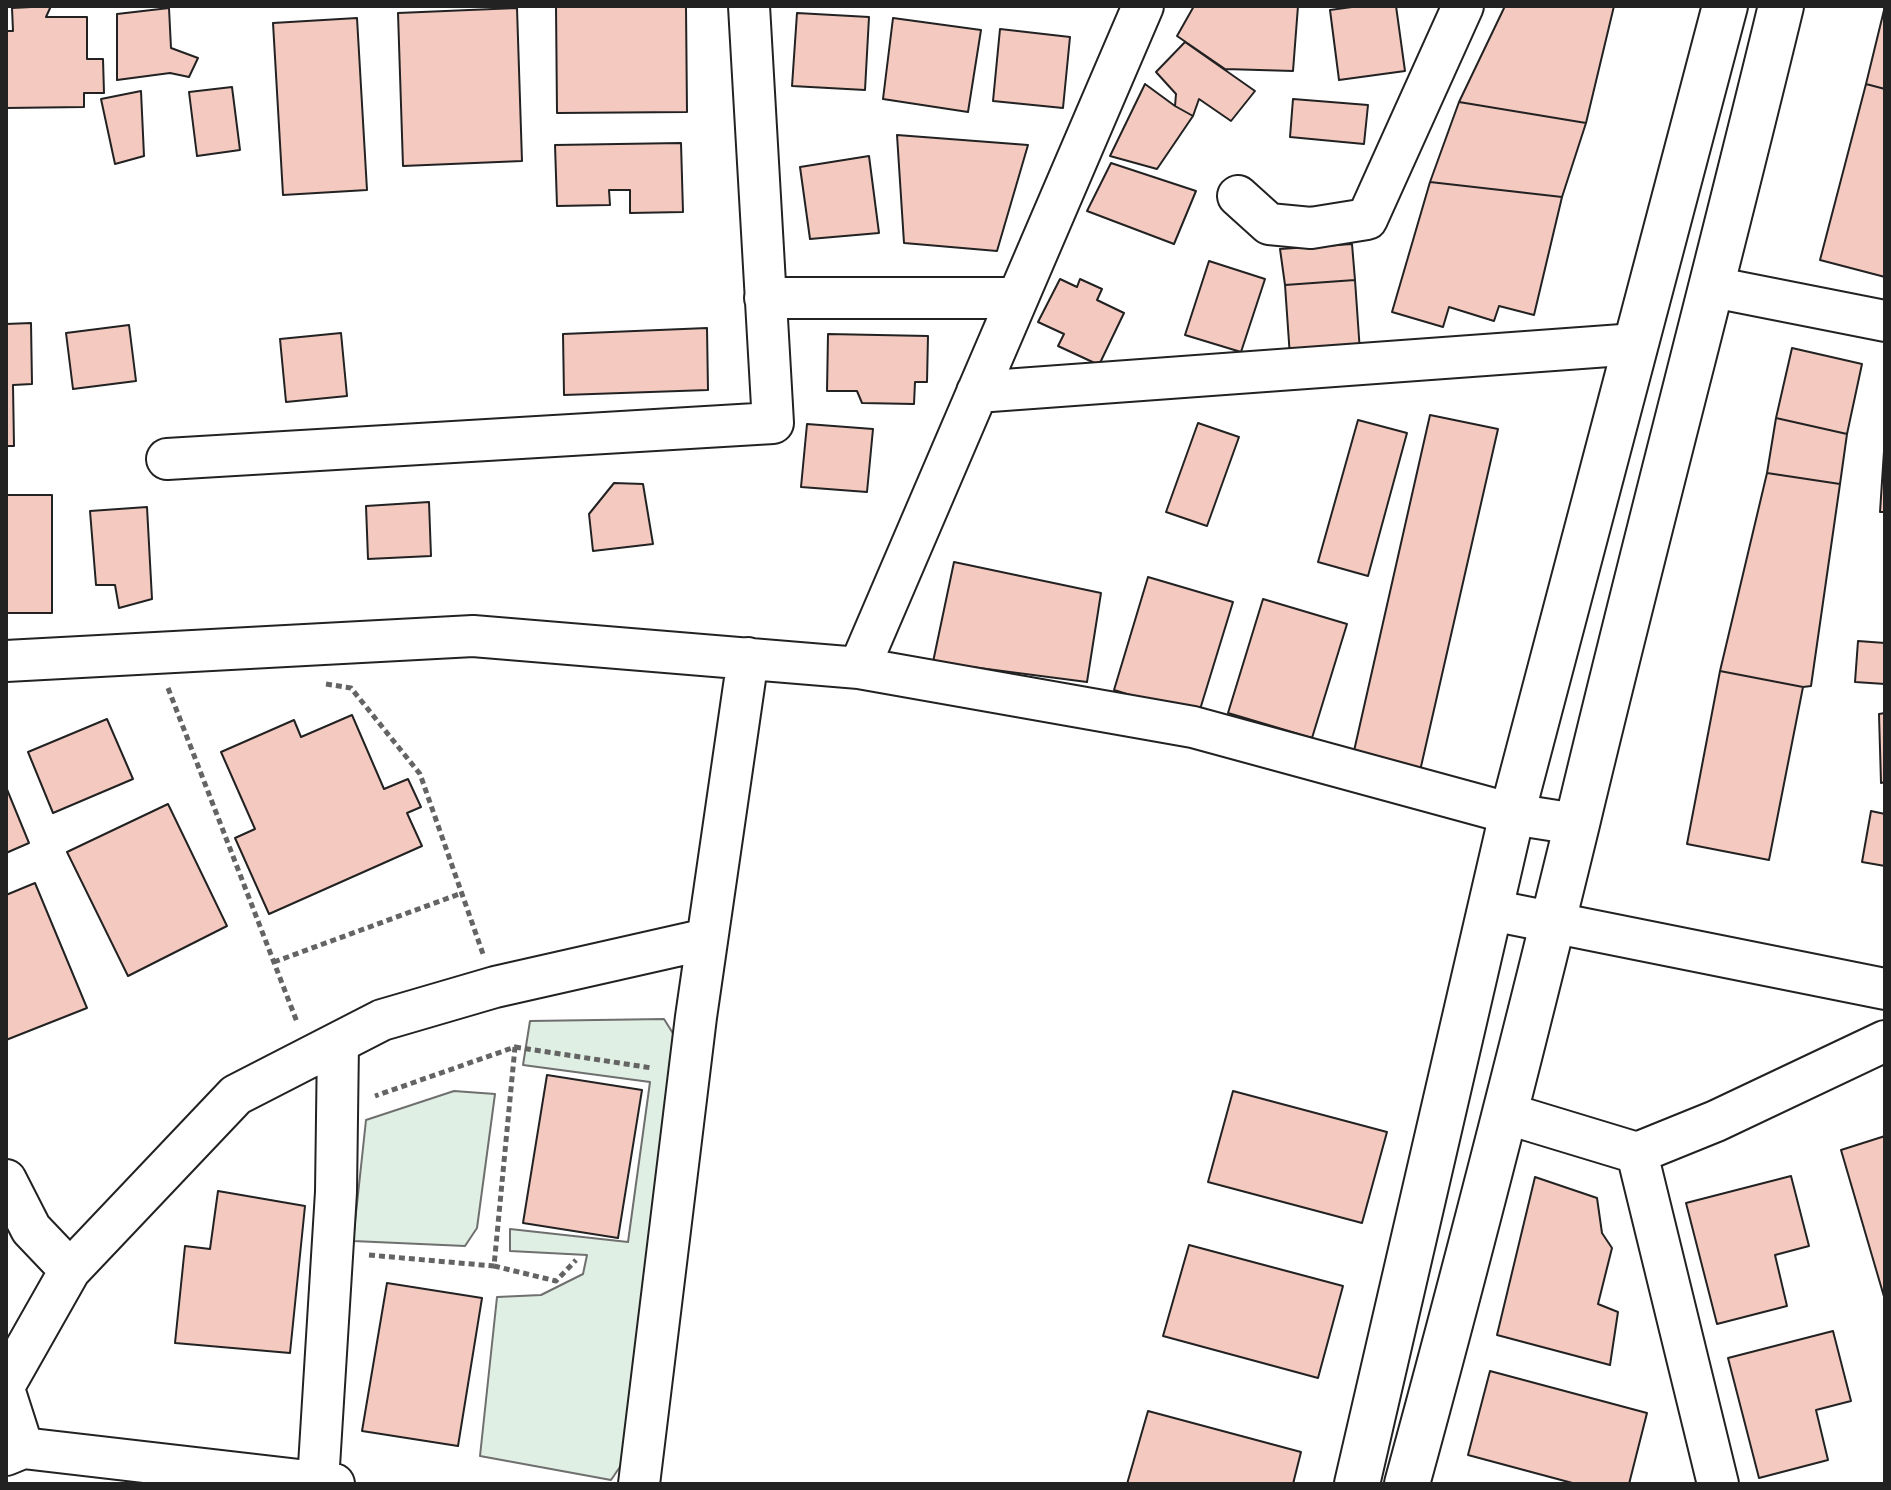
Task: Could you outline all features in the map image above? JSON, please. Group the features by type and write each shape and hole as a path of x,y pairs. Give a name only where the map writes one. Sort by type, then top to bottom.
{"main road":[{"path":"1357,1484 1512,814 1725,6"},
{"path":"1407,1484 1554,924 1576,824 1781,6"}],"street":[{"path":"167,459 773,423 749,6"},
{"path":"859,668 1143,6"},
{"path":"1238,196 1269,224 1311,228 1367,219 1463,6"},
{"path":"1713,287 1885,321"},
{"path":"765,298 1017,298"},
{"path":"977,392 1636,344"},
{"path":"6,661 473,636 859,668 1193,727 1512,814 1576,824"},
{"path":"639,1484 689,1074 748,658"},
{"path":"1491,910 1885,989"},
{"path":"6,1383 70,1270 236,1095 382,1020 495,987 707,939"},
{"path":"1505,1113 1637,1153 1716,1121 1885,1041"},
{"path":"6,1395 15,1452 115,1471 326,1483 336,1192 324,1050"},
{"path":"1637,1153 1718,1484"},
{"path":"6,1180 31,1229 70,1270"}],"path":[{"path":"323,683 351,688 420,774 495,987"},
{"path":"182,684 168,688 274,962 324,1050"},
{"path":"274,962 462,893"},
{"path":"494,1266 515,1047"},
{"path":"374,1096 515,1047 689,1074"},
{"path":"332,1251 494,1266 556,1281 576,1260"}],"green space":[{"path":"664,1019 674,1035 624,1461 611,1480 480,1456 497,1297 541,1295 583,1274 587,1255 510,1251 510,1229 628,1242 650,1082 523,1065 530,1021"},
{"path":"454,1091 495,1094 477,1228 465,1246 353,1241 366,1120"}],"building":[{"path":"51,6 46,17 87,17 87,59 103,59 104,93 84,93 84,107 6,108 6,31 13,31 12,8"},
{"path":"556,6 686,6 687,112 557,113"},
{"path":"1194,6 1298,6 1293,71 1225,69 1177,36"},
{"path":"1396,6 1405,71 1339,80 1330,10"},
{"path":"1505,6 1614,6 1586,123 1459,102"},
{"path":"1885,6 1885,89 1866,84"},
{"path":"169,8 171,48 198,58 189,77 170,73 117,80 117,14"},
{"path":"517,8 522,161 403,166 398,13"},
{"path":"797,13 869,17 865,90 792,86"},
{"path":"357,18 367,190 283,195 273,23"},
{"path":"893,18 981,30 968,112 883,99"},
{"path":"1000,29 1070,37 1063,108 993,101"},
{"path":"1185,42 1255,91 1231,121 1199,99 1193,116 1175,106 1176,94 1156,72"},
{"path":"1145,84 1193,116 1157,169 1110,156"},
{"path":"1866,84 1885,89 1885,277 1820,260"},
{"path":"232,87 240,150 197,156 189,92"},
{"path":"141,91 144,156 115,164 101,99"},
{"path":"1293,99 1368,105 1364,144 1290,137"},
{"path":"1459,102 1586,123 1562,197 1430,182"},
{"path":"897,135 1028,145 997,251 904,243"},
{"path":"681,143 683,212 630,213 630,190 609,190 610,205 557,206 555,145"},
{"path":"869,156 879,233 810,239 800,167"},
{"path":"1111,163 1196,191 1174,244 1087,211"},
{"path":"1430,182 1562,197 1534,315 1499,306 1494,321 1449,307 1443,327 1392,312"},
{"path":"1352,244 1355,280 1285,285 1280,249"},
{"path":"1209,261 1265,279 1241,352 1185,335"},
{"path":"1060,279 1077,287 1080,279 1102,289 1097,300 1124,313 1099,365 1058,346 1064,334 1038,322"},
{"path":"1355,280 1360,352 1290,357 1285,285"},
{"path":"31,323 32,384 13,385 14,446 6,446 6,324"},
{"path":"129,325 136,381 73,389 66,333"},
{"path":"707,328 708,390 564,395 563,334"},
{"path":"341,333 347,396 286,402 280,339"},
{"path":"828,334 928,336 927,382 915,382 914,404 862,403 857,391 827,391"},
{"path":"1792,348 1862,364 1847,434 1776,418"},
{"path":"1430,415 1498,429 1420,771 1354,751"},
{"path":"1776,418 1847,434 1840,484 1767,473"},
{"path":"1358,420 1407,433 1368,576 1318,562"},
{"path":"1198,423 1239,437 1207,526 1166,512"},
{"path":"807,424 873,429 867,492 801,487"},
{"path":"1884,451 1885,512 1880,512"},
{"path":"1767,473 1840,484 1811,686 1720,671"},
{"path":"614,483 643,484 653,544 593,551 589,514"},
{"path":"6,495 52,495 52,613 6,613"},
{"path":"429,502 431,556 368,559 366,506"},
{"path":"147,507 152,599 119,608 115,585 96,585 90,511"},
{"path":"954,562 1101,593 1087,682 933,662"},
{"path":"1148,577 1233,602 1198,716 1114,690"},
{"path":"1263,599 1347,624 1312,738 1228,713"},
{"path":"1858,641 1885,643 1885,684 1855,682"},
{"path":"1720,671 1803,687 1769,860 1687,844"},
{"path":"1885,713 1885,782 1881,783 1879,714"},
{"path":"352,715 384,789 408,779 421,807 407,813 422,846 269,914 235,838 255,829 221,752 294,720 301,737"},
{"path":"107,719 133,779 53,813 28,752"},
{"path":"6,787 29,843 6,853"},
{"path":"168,804 227,926 128,976 67,852"},
{"path":"1871,811 1885,814 1885,866 1862,862"},
{"path":"35,883 87,1008 6,1040 6,895"},
{"path":"547,1075 642,1090 618,1238 523,1223"},
{"path":"1233,1091 1387,1132 1362,1223 1208,1182"},
{"path":"1885,1136 1885,1300 1841,1150"},
{"path":"1791,1176 1809,1246 1775,1255 1787,1306 1717,1324 1686,1203"},
{"path":"1535,1177 1597,1198 1602,1233 1612,1248 1598,1304 1618,1312 1610,1365 1497,1335"},
{"path":"218,1191 305,1206 290,1353 175,1343 185,1246 210,1249"},
{"path":"1189,1245 1343,1286 1318,1378 1163,1336"},
{"path":"387,1283 482,1298 458,1446 362,1431"},
{"path":"1833,1331 1851,1401 1816,1410 1828,1460 1759,1478 1728,1358"},
{"path":"1490,1371 1647,1413 1629,1484 1576,1484 1468,1455"},
{"path":"1148,1411 1301,1452 1293,1484 1127,1484"}]}
